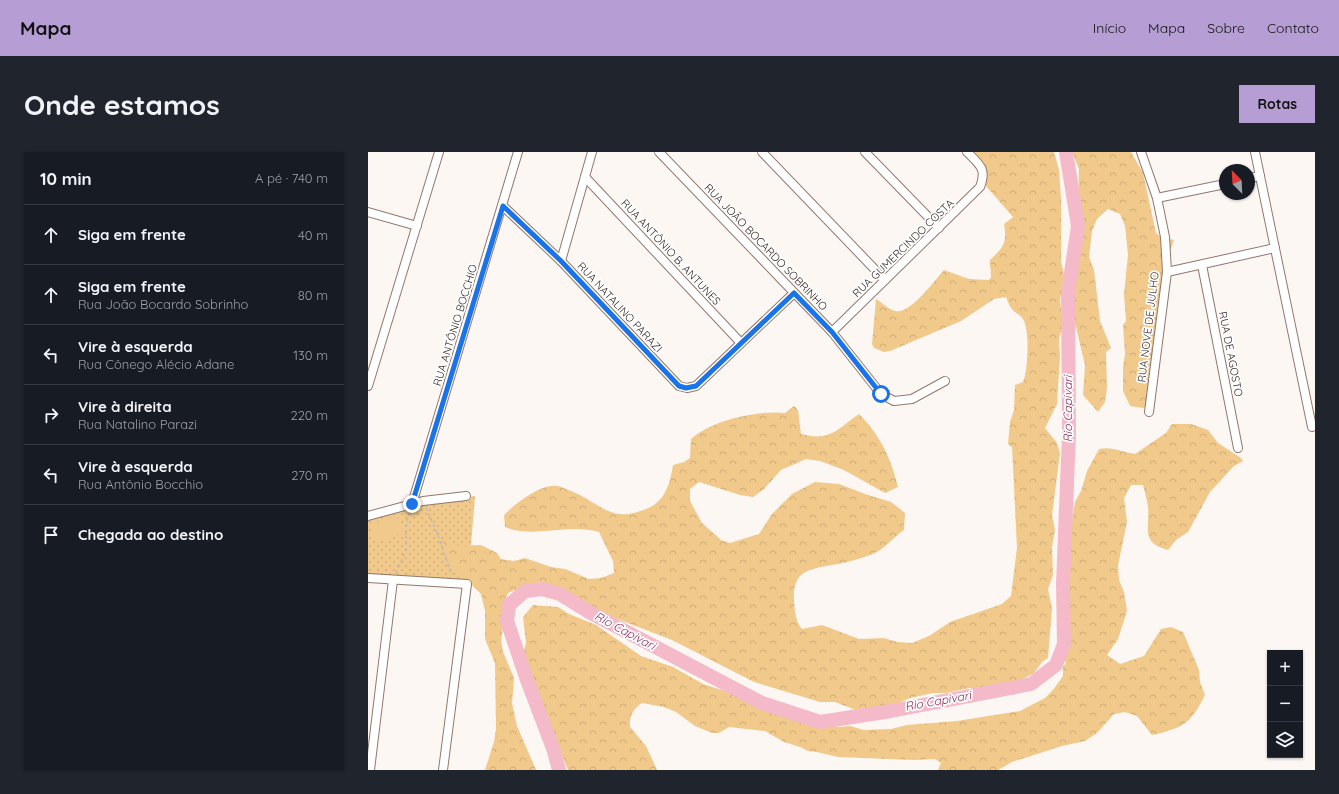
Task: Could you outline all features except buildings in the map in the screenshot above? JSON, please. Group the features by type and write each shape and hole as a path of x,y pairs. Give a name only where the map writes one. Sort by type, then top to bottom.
{"street":[{"path":"368,386 439,152"},
{"name":"RUA ANTÔNIO BOCCHIO","path":"412,504 503,206 518,152"},
{"path":"561,261 592,152"},
{"name":"RUA JOÃO BOCARDO SOBRINHO","path":"658,152 832,332 881,394 894,401 912,400 945,381"},
{"path":"762,152 885,280"},
{"path":"865,152 939,228"},
{"name":"RUA GUMERCINDO COSTA","path":"832,332 980,187 984,177 982,167 967,152"},
{"name":"RUA NOVE DE JULHO","path":"1141,152 1157,198 1165,237 1167,272 1149,412"},
{"path":"1255,152 1312,427"},
{"path":"1255,177 1260,176"},
{"name":"RUA ANTÔNIO B. ANTUNES","path":"585,177 741,343"},
{"path":"1157,198 1219,185"},
{"name":"RUA NATALINO PARAZI","path":"503,206 561,261 679,386 686,388 696,386 741,343"},
{"path":"368,212 417,226"},
{"path":"1167,272 1275,248"},
{"name":"RUA DE AGOSTO","path":"1202,264 1238,448"},
{"path":"741,343 794,293"},
{"path":"368,516 423,501 466,496"},
{"path":"368,578 466,584 443,770"},
{"path":"370,770 393,580"}],"path":[{"path":"423,501 436,530 446,562 456,584"},
{"path":"393,580 406,550 406,526 412,504"}],"green space":[{"path":"964,152 1054,152 1059,170 1061,199 1061,261 1064,275 1060,301 1063,325 1059,339 1060,356 1057,404 1045,428 1057,443 1060,453 1052,515 1055,530 1052,547 1053,575 1048,589 1052,608 1048,658 1042,662 1034,673 1008,687 982,690 969,688 946,693 933,693 910,698 885,709 861,712 835,702 820,702 754,682 672,640 547,592 518,589 508,593 503,605 505,614 501,641 503,652 514,678 512,703 517,726 536,770 485,770 494,742 496,729 495,663 485,639 485,611 481,594 449,562 443,550 442,540 446,539 458,546 481,545 497,553 501,559 514,561 525,558 551,567 565,569 589,579 601,578 614,573 613,561 599,532 575,529 527,532 505,527 504,515 528,496 536,491 550,486 559,486 571,491 614,513 634,513 646,509 658,502 666,492 673,465 684,462 690,458 691,439 711,426 723,422 762,413 785,413 794,406 798,410 801,434 820,436 833,433 859,414 879,439 892,466 898,487 885,493 844,470 820,461 806,459 781,470 764,489 753,497 740,495 699,482 690,489 690,501 702,523 721,540 730,543 759,534 772,514 792,494 815,482 839,484 891,502 905,513 904,530 877,552 851,561 812,569 800,576 796,582 794,590 794,601 797,619 802,629 822,625 859,639 884,638 897,642 912,643 929,636 950,622 1002,604 1011,596 1017,548 1012,447 1008,444 1010,422 1014,410 1015,385 1023,382 1026,369 1028,350 1027,332 1023,319 1011,308 1006,297 994,299 961,321 890,351 884,352 874,348 872,344 876,299 892,310 901,311 914,303 944,270 969,279 989,280 991,277 990,260 999,252 1005,240 1004,224 1013,217 986,186 978,169"},
{"path":"1072,152 1131,152 1143,173 1156,233 1161,237 1174,240 1162,271 1164,321 1145,407 1143,408 1130,406 1123,391 1123,367 1125,354 1123,325 1126,321 1124,294 1128,255 1125,226 1120,214 1108,209 1097,219 1092,231 1089,257 1094,270 1100,321 1111,348 1106,352 1107,388 1105,402 1098,412 1083,395 1085,365 1076,327 1071,314 1072,276 1080,245 1078,219 1079,169"},
{"path":"1172,424 1191,424 1208,430 1218,443 1241,458 1243,461 1234,466 1210,492 1188,532 1176,540 1168,550 1153,543 1148,534 1148,507 1143,485 1131,485 1124,498 1127,522 1118,565 1119,580 1124,592 1127,611 1118,639 1107,655 1120,664 1144,656 1161,629 1171,627 1183,632 1199,670 1200,682 1205,695 1191,718 1179,727 1172,730 1152,735 1137,716 1125,712 1114,714 1097,733 1085,741 1062,746 1012,762 998,770 938,770 941,763 935,759 914,760 838,757 808,751 784,742 765,731 729,727 719,733 712,733 695,726 676,712 664,707 642,703 632,713 630,727 646,746 657,770 568,770 536,693 521,672 522,657 526,643 523,617 533,605 558,607 569,614 596,625 641,656 673,667 703,684 746,698 782,713 826,722 838,727 850,726 864,730 891,729 907,725 957,721 1020,711 1045,698 1063,676 1063,666 1066,664 1068,618 1064,549 1070,532 1075,502 1081,491 1087,471 1099,449 1113,449 1135,454 1166,433"},
{"path":"475,496 468,581 368,576 368,521 412,505"},
{"path":"397,515 404,532 376,543 370,525"}],"waterway":[{"name":"Rio Capivari","path":"559,770 554,751 527,680 507,621 509,605 525,591 542,589 560,594 589,612 762,703 820,722 891,711 1031,684 1056,665 1064,644 1063,584 1069,434 1068,293 1078,226 1066,152"}],"route":[{"path":"412,504 503,206 561,261 679,386 686,388 696,386 794,293 832,332 881,394"}]}
